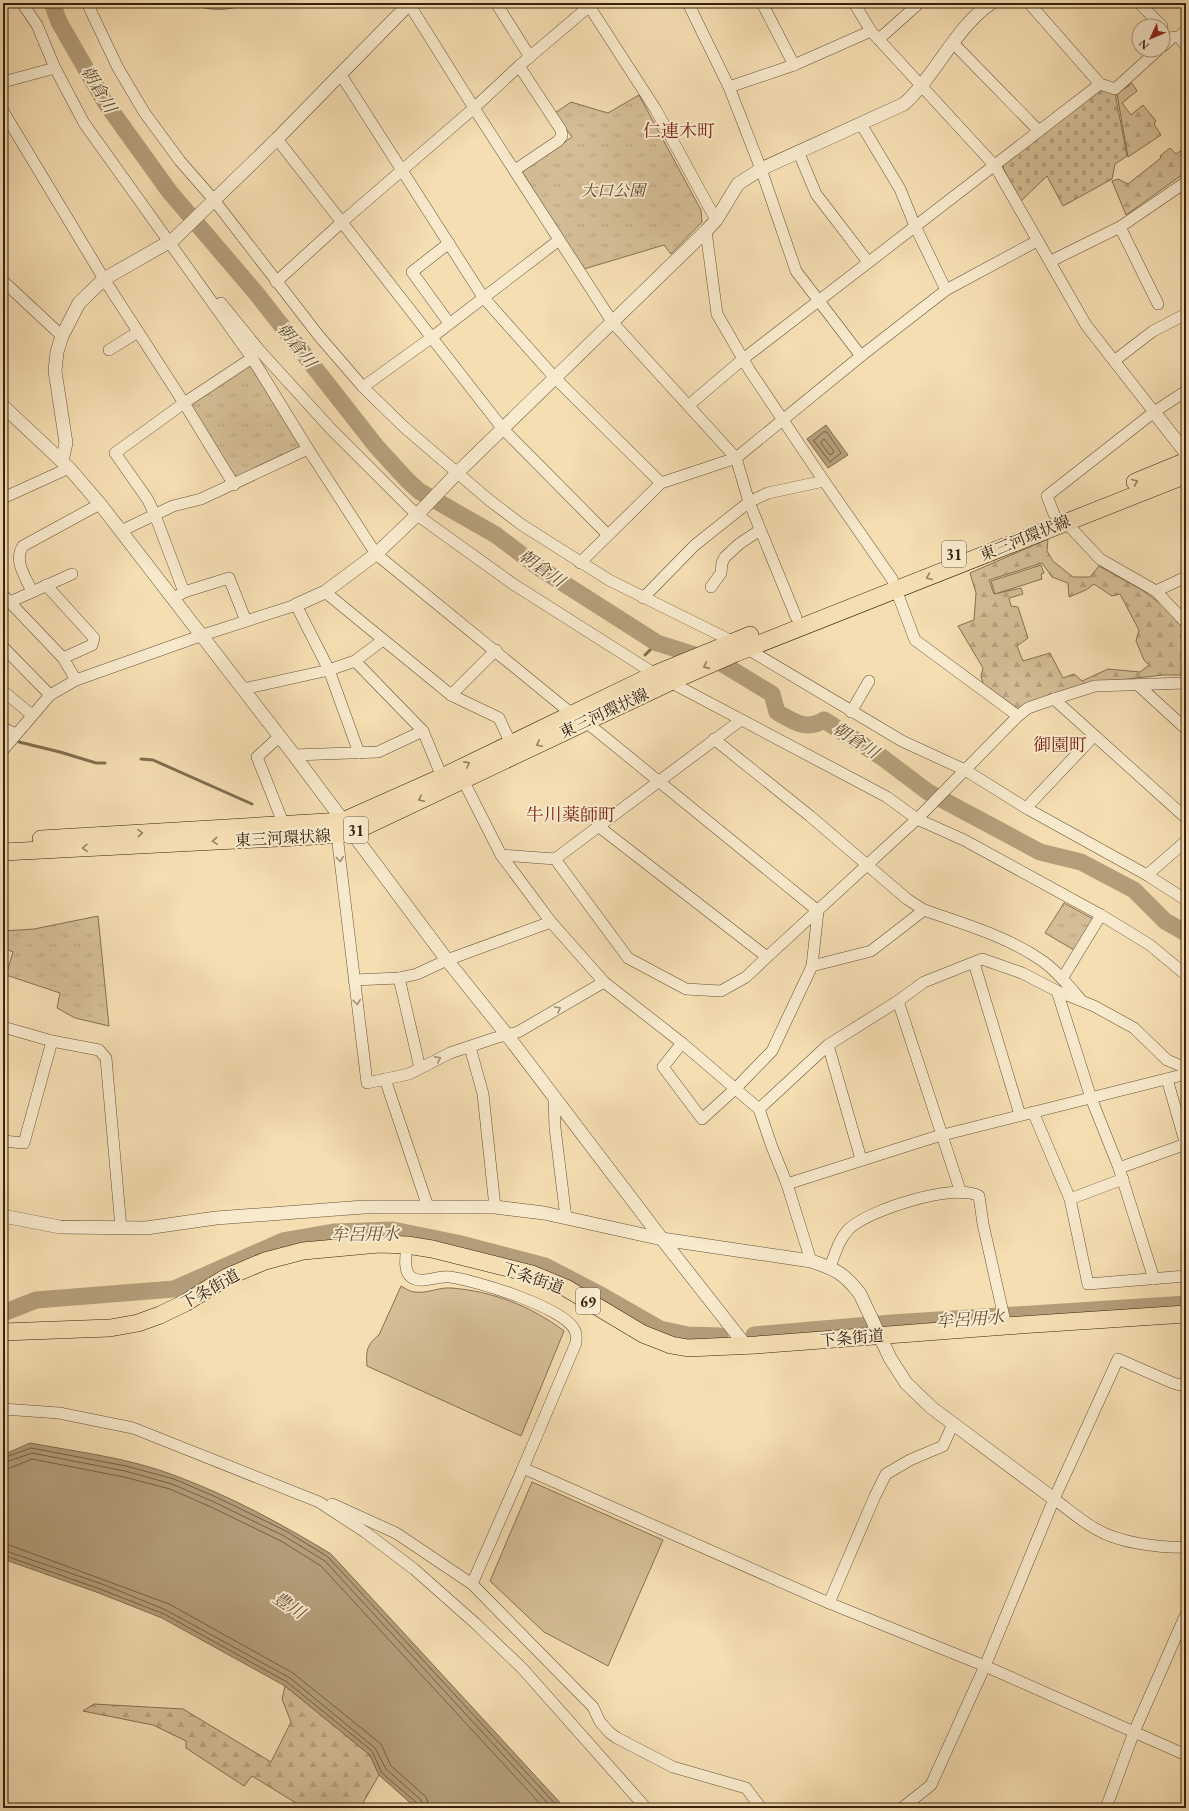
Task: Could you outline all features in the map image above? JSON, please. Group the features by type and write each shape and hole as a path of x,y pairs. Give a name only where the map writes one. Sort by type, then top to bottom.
{"main road":[{"name":"東三河環状線","path":"1061,518 1186,461"},
{"name":"東三河環状線","path":"3,852 344,829 463,780 579,718 666,676 734,647 1061,518 1186,474"},
{"name":"東三河環状線","path":"734,647 796,617 894,584"},
{"name":"東三河環状線","path":"3,840 284,825 344,829 442,777 511,744 579,718"},
{"name":"下条街道","path":"3,1332 110,1328 126,1326 149,1319 172,1309 241,1271 287,1255 303,1251 366,1245 407,1245 505,1267 544,1278 566,1288 636,1331 671,1345 693,1348 746,1346 880,1335 1186,1314"}],"street":[{"path":"22,3 36,25 55,68 84,123 172,240 260,351 311,407 419,513 513,584 741,720 887,797 1101,915 1150,946 1186,975"},
{"path":"87,3 118,68 144,112 180,161 319,336 363,387 455,475 522,525 580,562 1147,875 1186,900"},
{"path":"496,3 530,57"},
{"path":"688,3 729,87 761,169 796,271 862,356"},
{"path":"762,3 794,65"},
{"path":"854,3 875,35 995,166 1086,325 1186,453"},
{"path":"729,87 875,35 916,6 915,3"},
{"path":"3,750 50,695 76,680 203,635 296,605 325,592 376,554 706,231 716,220 738,184 761,169 798,151 904,104 922,86 953,43 980,10 991,3"},
{"path":"1029,3 1100,84 1115,89 1149,58"},
{"path":"1139,3 1155,18"},
{"path":"65,465 66,443 55,371 57,352 62,336 79,303 104,279 172,240 277,139 409,4 474,108 613,323 736,458 749,502 796,617"},
{"path":"276,282 342,222 474,108 589,4 656,110 716,220"},
{"path":"1179,34 1186,46"},
{"path":"953,43 1039,131"},
{"path":"515,170 558,141 562,136 561,130 519,66"},
{"path":"3,82 55,68"},
{"path":"341,75 483,297 555,378 661,483"},
{"path":"689,405 743,359 1100,84"},
{"path":"3,115 234,485"},
{"path":"861,124 900,190 915,226 946,290"},
{"path":"277,139 430,338 503,429 608,535"},
{"path":"798,151 816,194 868,262"},
{"path":"1050,261 1120,227 1186,182"},
{"path":"1120,227 1158,304"},
{"path":"706,231 717,314 743,359 782,420 894,584 915,640 1018,716"},
{"path":"172,240 252,358 308,449 376,554 818,910"},
{"path":"363,387 559,240"},
{"path":"580,562 661,483 736,458 946,290 1037,241"},
{"path":"449,243 412,272 449,323"},
{"path":"3,281 62,336"},
{"path":"1114,361 1153,331 1186,314"},
{"path":"109,350 138,332"},
{"path":"179,595 155,515 148,500 115,453 184,403 252,358"},
{"path":"1186,391 1154,412 1047,496 1061,518 1100,559 1156,591 1186,623"},
{"path":"3,406 65,465 100,504 121,531 179,595 203,635 294,755 344,829 507,1035 662,1239 746,1346"},
{"path":"121,531 173,506 201,499 234,485 308,449"},
{"path":"3,498 65,465"},
{"path":"643,598 695,545 749,502 768,493 824,481"},
{"path":"32,592 18,559 19,552 23,546 100,504"},
{"path":"711,587 721,573 722,563 725,557 760,530"},
{"path":"6,598 32,592 72,574"},
{"path":"1156,591 1186,577"},
{"path":"179,595 229,578 246,621"},
{"path":"46,585 94,638 92,644 62,658"},
{"path":"325,592 451,695 498,718 511,744"},
{"path":"6,598 62,658 76,680"},
{"path":"296,605 329,670 359,753"},
{"path":"243,689 329,670 355,661 383,640"},
{"path":"3,647 50,695"},
{"path":"451,695 496,650"},
{"path":"355,661 423,731 442,777"},
{"path":"851,712 870,681"},
{"path":"555,859 628,958 686,989 721,991 746,976 867,865 920,815 1018,716 1028,708 1095,686 1186,683"},
{"path":"1138,685 1186,729"},
{"path":"3,692 32,715"},
{"path":"1054,699 1186,818"},
{"path":"501,855 555,859 741,720"},
{"path":"3,728 16,734"},
{"path":"294,755 378,752 423,731"},
{"path":"280,736 257,757 284,825"},
{"path":"1026,808 1094,736"},
{"path":"714,740 907,899 924,910 980,929 1014,944 1043,961 1062,979 1081,1002"},
{"path":"463,780 501,855 551,922 604,982 682,1043 759,1109 787,1184 811,1260"},
{"path":"598,826 767,957"},
{"path":"344,829 354,980 367,1083 409,1074 450,1053 518,1032 604,982"},
{"path":"1147,875 1186,841"},
{"path":"682,1043 663,1067 702,1119 736,1088 772,1051 812,966 818,910"},
{"path":"812,966 871,951 924,910"},
{"path":"1062,979 1101,915"},
{"path":"354,980 399,978 417,974 447,960 551,922"},
{"path":"759,1109 828,1045 898,1001 924,982 982,959 1022,973 1057,991 1094,1006 1134,1028 1167,1060 1186,1068"},
{"path":"974,963 1020,1115"},
{"path":"399,978 420,1068"},
{"path":"1057,991 1091,1098 1121,1174 1154,1279"},
{"path":"898,1001 961,1193"},
{"path":"3,1027 52,1041 99,1050 106,1058 121,1228"},
{"path":"3,1141 24,1143 52,1041"},
{"path":"828,1045 862,1159"},
{"path":"470,1047 484,1094 495,1207"},
{"path":"787,1184 862,1159 943,1135 1186,1074"},
{"path":"385,1079 428,1207"},
{"path":"1070,1199 1186,1145 1167,1079"},
{"path":"554,1096 555,1128 566,1218"},
{"path":"1033,1112 1070,1199 1088,1284 1186,1276"},
{"path":"830,1267 840,1243 849,1229 863,1218 914,1199 938,1194 973,1192 979,1196 984,1230 1003,1306 1006,1326"},
{"path":"3,1216 60,1226 146,1228 216,1218 357,1208 495,1207 544,1213 662,1239 811,1260 830,1267 846,1277 853,1284 872,1317 890,1358 906,1383 932,1408 1082,1520 1098,1530 1113,1536 1173,1548 1186,1547"},
{"path":"407,1245 406,1271 410,1276 417,1280 449,1277 500,1290 536,1304 556,1314 571,1324 575,1330 576,1343 472,1584"},
{"path":"902,1808 931,1785 985,1666 1054,1499 1118,1359 1173,1383 1180,1385 1186,1381"},
{"path":"3,1409 59,1413 133,1428 319,1502 365,1532 414,1569 475,1623 522,1668 646,1808"},
{"path":"829,1602 886,1474 910,1460 943,1446 953,1424"},
{"path":"523,1468 829,1602 985,1666 1186,1755"},
{"path":"319,1502 326,1501 396,1534 431,1555 472,1584 593,1707 600,1722 610,1733 673,1767 746,1788 761,1808"},
{"path":"1106,1808 1134,1732 1186,1614"}],"green space":[{"path":"190,3 249,3 234,8 212,9"},
{"path":"1132,83 1137,91 1122,103 1131,115 1143,105 1156,121 1154,124 1161,135 1128,157 1117,94"},
{"path":"1101,88 1115,93 1127,156 1115,164 1112,179 1063,206 1047,176 1021,201 1003,168 1005,162"},
{"name":"大口公園","path":"639,95 701,210 702,222 671,254 664,245 584,269 522,172 572,137 555,113 571,102 608,113"},
{"path":"1186,147 1186,172 1126,215 1112,181 1118,179 1128,184 1161,158 1160,156 1170,148 1176,154"},
{"path":"251,364 303,447 236,480 189,405"},
{"path":"1048,539 1047,551 1053,561 1073,577 1090,577 1099,566 1142,590 1164,606 1186,632 1186,675 1163,675 1092,683 1017,709 983,684 981,676 983,668 958,626 974,620 976,593 970,573","holes":["1042,563 1052,577 1068,583 1069,597 1086,590 1094,584 1112,596 1120,594 1139,630 1136,641 1144,660 1149,665 1140,672 1108,669 1082,681 1074,674 1063,678 1050,653 1023,661 1017,646 1028,638 1018,607 1011,606 1009,598 1023,594 1021,588 994,594 989,580"]},
{"path":"1041,565 1044,573 1041,574 1042,579 995,594 991,581"},
{"path":"1064,903 1093,919 1074,950 1045,933"},
{"path":"98,916 109,1026 75,1018 57,1008 60,993 6,975 13,952 3,948 3,931 34,929"},
{"path":"401,1286 413,1292 451,1288 481,1292 496,1296 525,1307 564,1331 521,1436 367,1366 367,1353 369,1346 379,1335"},
{"path":"532,1482 663,1540 608,1666 544,1632 490,1581"},
{"path":"285,1686 370,1755 379,1775 360,1808 304,1808 252,1776 244,1786 186,1748 186,1741 153,1725 83,1711 94,1704 183,1709 271,1762 291,1722 282,1699"}],"water":[{"path":"826,425 848,455 828,468 807,439"},
{"name":"豊川","path":"30,1443 122,1460 176,1476 216,1492 255,1511 331,1554 565,1808 416,1808 379,1775 370,1755 285,1686 162,1618 99,1593 3,1559 3,1455"}],"waterway":[{"name":"朝倉川","path":"52,3 59,22 105,102 169,191 256,293 376,446 419,491 496,535 538,567 657,643 721,663 772,694 777,712 783,716 800,724 806,725 811,725 824,720 883,758 928,792 1040,852 1081,862 1134,890 1165,921 1186,933"},
{"path":"645,655 657,643"},
{"path":"19,742 96,763 105,763"},
{"path":"141,759 153,760 252,804"},
{"name":"牟呂用水","path":"3,1313 36,1300 174,1289 283,1241 335,1232 393,1230 457,1243 545,1266 597,1293 660,1329 688,1335 720,1336"},
{"name":"牟呂用水","path":"754,1335 892,1323 1186,1304"}],"district":[{"name":"仁連木町","path":"679,130"},
{"name":"御園町","path":"1060,744"},
{"name":"牛川薬師町","path":"571,814"}]}
